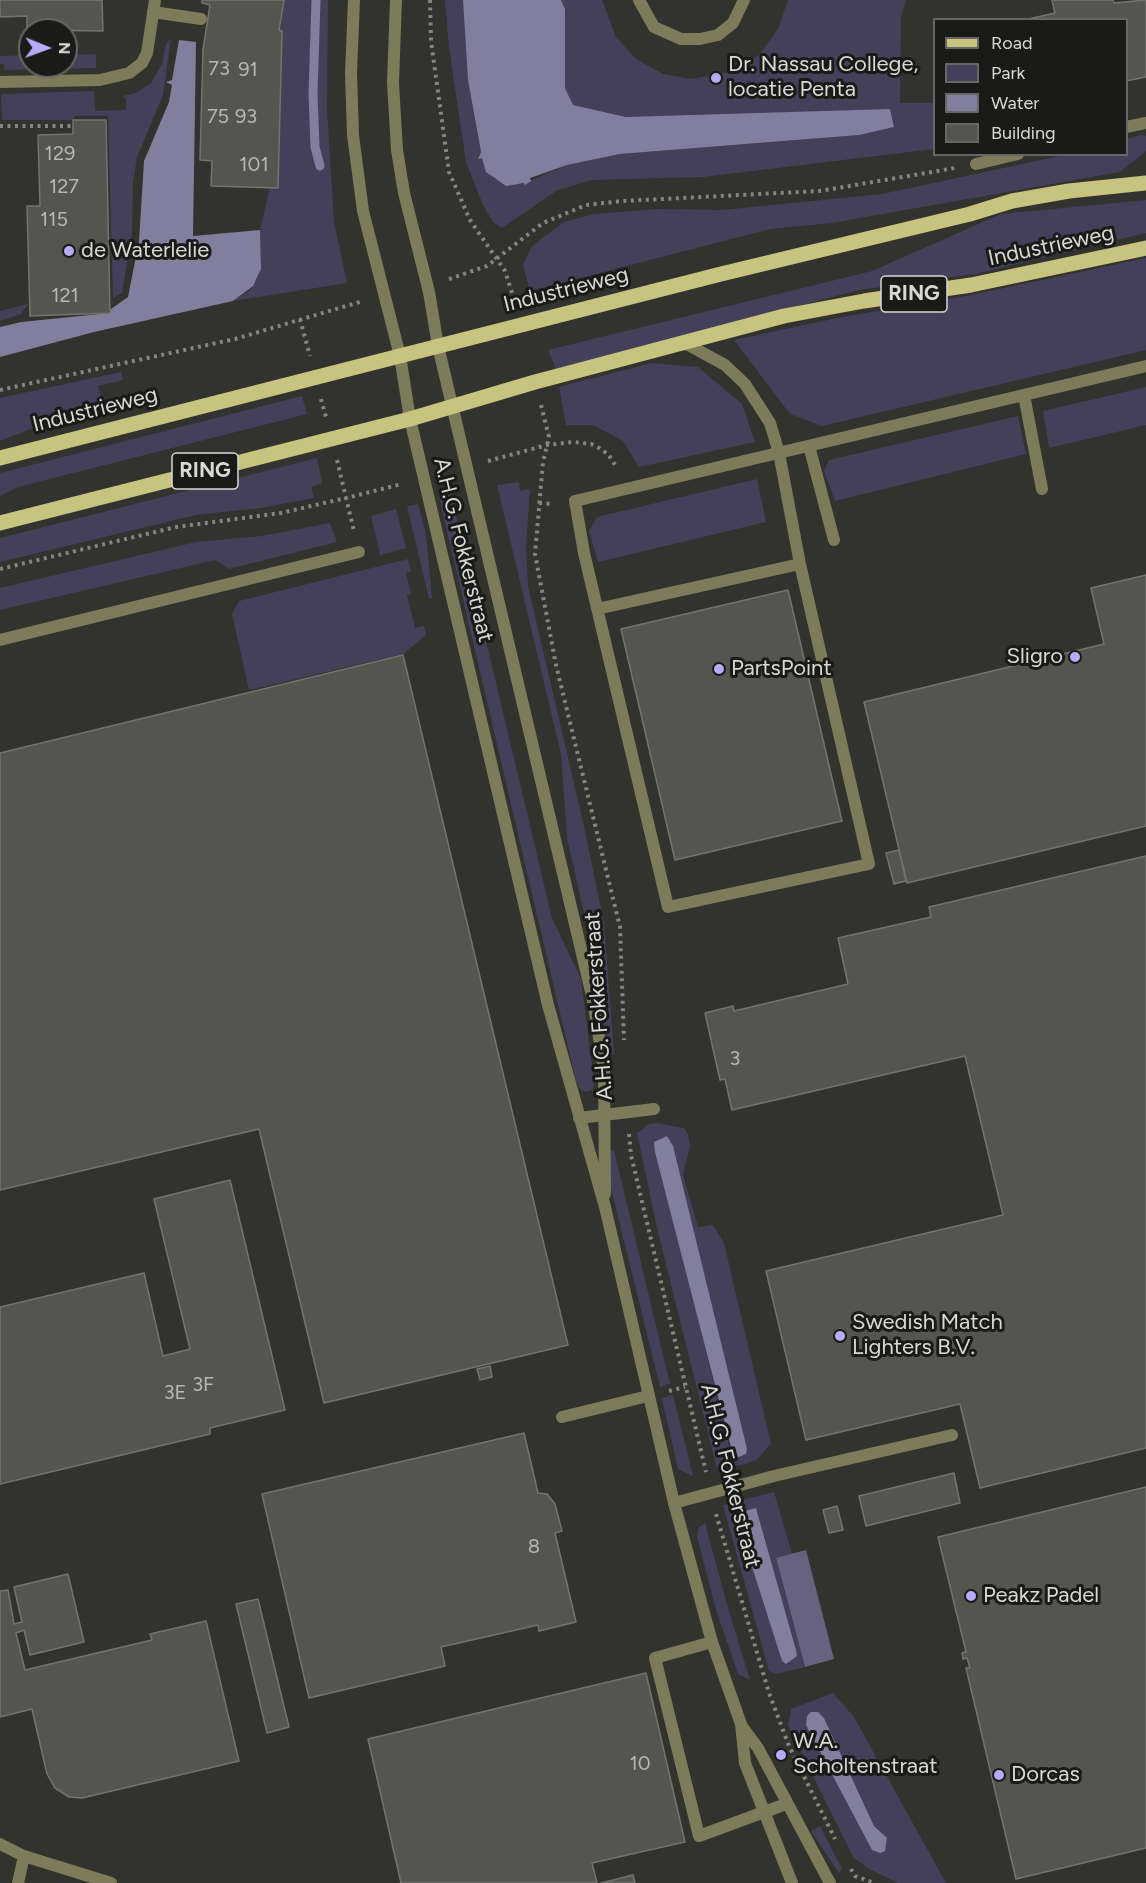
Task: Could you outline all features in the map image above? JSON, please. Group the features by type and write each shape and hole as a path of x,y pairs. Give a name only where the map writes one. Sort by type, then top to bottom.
{"main road":[{"name":"Industrieweg","path":"0,458 521,325 970,214 1012,201 1069,190 1146,183"},
{"name":"Industrieweg","path":"0,523 453,407 535,382 784,316 971,285 1146,248"}],"street":[{"name":"A.H.G. Fokkerstraat","path":"354,0 351,73 353,135 363,211 400,356 410,418 548,1005 605,1207 674,1503 712,1642 741,1724 745,1763 792,1883"},
{"name":"A.H.G. Fokkerstraat","path":"396,0 393,82 397,150 404,193 593,1000 604,1069 605,1207"},
{"path":"639,0 654,27 681,39 718,34 733,23 744,0"},
{"path":"0,82 100,80 129,73 142,63 147,53 154,6 169,14 201,19"},
{"path":"1128,127 1146,123"},
{"path":"976,164 1010,156"},
{"path":"683,342 725,365 745,384 770,423 779,453 800,564 869,864 668,907 597,609 575,501 623,489 779,453 809,446 1146,366"},
{"path":"1024,395 1042,489"},
{"path":"809,446 834,540"},
{"path":"0,639 359,552"},
{"path":"597,609 800,564"},
{"path":"579,1118 606,1112 654,1109"},
{"path":"562,1417 648,1395"},
{"path":"674,1503 952,1435"},
{"path":"712,1642 655,1658 699,1836 786,1804"},
{"name":"A.H.G. Fokkerstraat","path":"741,1724 758,1748 830,1883"},
{"path":"0,1844 24,1856 111,1883"},
{"path":"18,1883 24,1856"}],"path":[{"path":"430,0 432,41 449,172 470,220 499,259 511,286 521,325"},
{"path":"0,126 74,126"},
{"name":"Industrieweg","path":"499,259 543,223 585,205 820,191 976,164"},
{"name":"Industrieweg","path":"0,390 235,339 300,320"},
{"name":"A.H.G. Fokkerstraat","path":"535,382 549,437 536,528 535,554 556,665 620,927 624,1042"},
{"path":"547,445 573,442 591,444 599,448 615,462 623,489"},
{"path":"0,569 176,527 280,513 346,498 359,552"},
{"name":"A.H.G. Fokkerstraat","path":"627,1111 631,1155 711,1494 769,1693 789,1746 838,1846"},
{"path":"847,1863 855,1876 874,1883"}],"green space":[{"path":"284,0 328,0 327,109 334,222 347,283 233,301 250,290 261,269 260,230 270,187 278,187 282,32 279,30"},
{"path":"445,0 463,0 468,80 481,152 478,157 482,158 493,178 506,184 522,184 567,165 620,154 859,135 626,117 573,105 565,88 565,9 561,0 602,0 616,37 636,59 663,74 692,79 735,71 760,54 778,29 788,0 906,0 901,17 900,103 933,103 933,149 703,177 591,180 556,191 502,228 493,222 483,205 466,162 449,47"},
{"path":"171,38 163,95 137,157 133,183 132,233 122,293 113,298 108,116 74,116 74,120 2,120 1,94 94,91 95,111 126,110 126,98 123,96 136,93 151,83 162,64 166,44"},
{"path":"96,54 96,68 78,68 78,55"},
{"path":"18,55 18,70 4,70 4,64 0,64 0,56"},
{"path":"1140,135 1146,136 1146,151 1120,172 832,223 770,229 530,291 523,265 532,246 564,222 594,214 658,209 722,210 882,194 1059,156 1128,156 1128,139"},
{"path":"1146,200 1146,233 975,274 859,290 556,369 548,350 872,271 1001,214"},
{"path":"1146,258 1146,350 822,426 790,414 734,340 842,317 966,296"},
{"path":"28,304 21,314 0,321 0,311"},
{"path":"652,363 698,367 742,404 755,442 639,467 623,441 593,425 566,425 559,387"},
{"path":"121,372 123,380 98,386 102,400 98,403 0,441 0,398"},
{"path":"1146,387 1146,425 1049,448 1043,411"},
{"path":"302,396 307,414 18,487 0,496 0,473"},
{"path":"1018,416 1026,454 835,501 824,471 829,460"},
{"path":"317,458 322,483 311,487 314,498 261,508 196,515 0,562 0,538"},
{"path":"757,479 766,522 598,562 589,531 597,517"},
{"path":"519,482 520,491 530,489 526,547 528,586 604,923 614,1055 609,1055 594,957 567,838 561,754 497,485"},
{"path":"451,494 552,918 581,979 594,1082 593,1089 587,1092 581,1090 576,1081 439,497"},
{"path":"418,504 426,534 432,598 429,599 407,506"},
{"path":"396,509 406,548 380,555 371,516"},
{"path":"330,523 337,542 229,569 215,560 0,610 0,588 196,542 262,536"},
{"path":"408,559 411,571 406,573 411,594 407,595 415,628 424,626 426,635 403,654 249,690 232,614 239,601"},
{"path":"657,1123 684,1128 688,1134 690,1146 683,1175 698,1227 713,1225 724,1243 771,1444 756,1460 746,1464 717,1469 657,1228 637,1133 649,1124","holes":["655,1142 734,1459 731,1454"]},
{"path":"614,1150 670,1384 660,1387 605,1164 609,1152"},
{"path":"673,1395 693,1476 678,1469 662,1398"},
{"path":"774,1492 792,1554 776,1559 805,1667 776,1674 769,1671 723,1505","holes":["756,1508 796,1650 782,1661 738,1523 738,1513"]},
{"path":"705,1523 750,1680 738,1674 716,1610 697,1536 699,1527"},
{"path":"833,1693 854,1717 946,1883 898,1883 869,1869 853,1857 788,1725 791,1709","holes":["818,1712 824,1718 874,1826 887,1838 872,1850"]},
{"path":"820,1826 842,1869 839,1873 811,1831"}],"shaded area":[{"path":"806,1550 834,1659 805,1667 776,1558"}],"water":[{"path":"463,0 561,0 565,9 565,88 573,105 626,117 890,109 894,127 859,135 620,154 567,165 530,178 531,181 525,185 524,183 506,186 486,172 482,158 478,159 481,152 468,80"},
{"path":"179,40 196,42 193,236 260,230 261,269 253,286 233,301 94,332 0,357 0,327 21,322 110,313 111,309 128,297 139,241 144,161 169,102 172,85 166,82 172,80"},
{"path":"667,1136 673,1146 747,1449 746,1454 734,1459 655,1152 654,1142"},
{"path":"756,1508 796,1650 797,1656 786,1664 782,1661 738,1523 737,1513"},
{"path":"811,1712 818,1712 824,1718 874,1826 887,1838 885,1851 880,1853 872,1850 806,1725 807,1716"}],"building":[{"path":"0,0 102,0 103,31 78,31 78,18 0,17"},
{"path":"202,0 284,0 279,30 282,31 278,188 211,186 212,161 200,160 203,49 210,5 202,3"},
{"path":"1052,0 1113,0 1114,3 1146,0 1146,77 1128,81 1128,18 1033,18 1055,13"},
{"name":"de Waterlelie","path":"73,120 106,120 110,313 30,316 27,206 40,206 38,135 73,134"},
{"path":"1146,575 1146,826 907,883 864,702 1104,644 1091,588"},
{"path":"788,590 842,821 675,860 621,629"},
{"path":"403,655 568,1345 324,1403 259,1129 0,1190 0,753"},
{"path":"899,850 906,881 894,884 886,853"},
{"path":"1146,856 1146,1448 980,1488 960,1404 806,1440 766,1271 1003,1215 965,1056 732,1110 725,1079 720,1080 705,1013 733,1006 734,1011 848,984 838,938 931,917 929,907"},
{"path":"230,1180 285,1410 210,1428 210,1434 0,1484 0,1307 144,1273 163,1356 190,1349 154,1199"},
{"path":"490,1366 492,1377 480,1380 477,1369"},
{"path":"524,1433 538,1493 547,1494 555,1504 562,1531 555,1533 576,1622 539,1631 538,1625 441,1647 445,1666 309,1698 262,1494"},
{"path":"954,1473 960,1503 866,1526 859,1496"},
{"path":"1146,1487 1146,1848 1016,1879 966,1668 970,1668 967,1658 963,1659 962,1653 966,1652 938,1537"},
{"path":"837,1506 843,1530 829,1533 823,1510"},
{"path":"68,1574 84,1642 30,1655 24,1630 16,1633 25,1670 152,1640 150,1634 206,1621 239,1761 82,1798 69,1797 55,1788 47,1774 32,1709 0,1717 0,1591 8,1590 14,1624 22,1622 14,1587"},
{"path":"258,1599 289,1727 267,1733 236,1604"},
{"path":"646,1673 685,1842 592,1863 597,1883 401,1883 368,1739"},
{"path":"633,1875 635,1883 601,1883"}],"waterway":[{"path":"316,0 313,94 315,147 320,166"}],"place":[{"name":"Dr. Nassau College, locatie Penta","path":"716,78"},
{"name":"de Waterlelie","path":"69,251"},
{"name":"Sligro","path":"1075,657"},
{"name":"PartsPoint","path":"719,669"},
{"name":"Swedish Match Lighters B.V.","path":"840,1336"},
{"name":"Peakz Padel","path":"971,1596"},
{"name":"W.A. Scholtenstraat","path":"781,1755"},
{"name":"Dorcas","path":"999,1775"}]}
